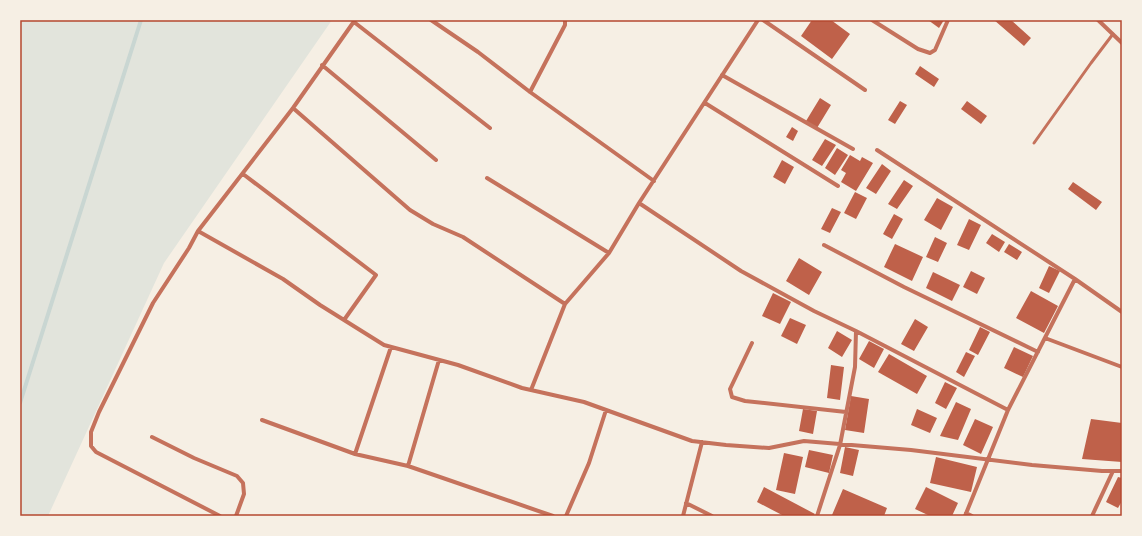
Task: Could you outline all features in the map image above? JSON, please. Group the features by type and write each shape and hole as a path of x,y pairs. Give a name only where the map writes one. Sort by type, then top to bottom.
{"street":[{"path":"431,20 478,52 530,92 654,180"},
{"path":"530,92 565,25 565,20"},
{"path":"531,390 565,304 609,253 639,203 758,20"},
{"path":"763,20 865,90"},
{"path":"872,20 918,49 930,53 935,50 948,20"},
{"path":"1098,20 1122,43"},
{"path":"220,516 96,452 92,449 90,441 91,432 99,412 153,303 189,248 198,231 293,108 354,21 490,128"},
{"path":"322,65 436,160"},
{"path":"722,75 852,149"},
{"path":"705,102 838,186"},
{"path":"293,108 410,210 433,224 463,237 565,304"},
{"path":"877,150 1075,279 1122,312"},
{"path":"243,174 376,275 344,320"},
{"path":"487,178 609,253"},
{"path":"639,203 741,272 1008,410"},
{"path":"198,231 283,279 384,345 439,360 531,390 584,402 692,441 769,448 804,441 911,450 1032,465 1122,471"},
{"path":"824,245 904,287 1038,352"},
{"path":"972,516 965,515 1008,410 1075,279"},
{"path":"817,516 840,445 855,367 856,331"},
{"path":"1045,338 1122,367"},
{"path":"752,343 730,389 732,397 745,401 846,412"},
{"path":"355,454 391,346"},
{"path":"408,466 439,360"},
{"path":"566,516 589,463 606,410"},
{"path":"262,420 355,454 408,466 553,516"},
{"path":"152,438 237,476 243,483 244,494 236,516"},
{"path":"683,516 702,442"},
{"path":"1092,516 1113,471"},
{"path":"686,503 712,516"}],"lane":[{"path":"1034,143 1113,34"}],"shaded area":[{"path":"20,20 332,20 164,263 48,516 20,516"}],"building":[{"path":"812,20 831,20 850,34 832,59 801,36"},
{"path":"928,20 944,20 939,28"},
{"path":"994,20 1011,20 1031,38 1024,46"},
{"path":"920,66 939,79 934,87 915,74"},
{"path":"820,98 831,105 817,128 806,121"},
{"path":"900,101 907,105 895,124 888,120"},
{"path":"967,101 987,116 981,124 961,109"},
{"path":"792,127 798,131 793,141 786,137"},
{"path":"825,139 836,145 822,166 812,160"},
{"path":"837,148 848,155 835,175 825,168"},
{"path":"850,155 860,161 862,157 873,163 856,191 841,182 846,173 841,170"},
{"path":"782,160 794,167 785,184 773,177"},
{"path":"882,164 891,171 876,194 866,188"},
{"path":"904,180 913,186 897,209 888,204"},
{"path":"1073,182 1102,202 1096,210 1068,189"},
{"path":"855,192 867,198 856,219 844,213"},
{"path":"937,198 953,207 941,230 924,220"},
{"path":"832,208 841,212 830,233 821,229"},
{"path":"894,214 903,219 892,239 883,234"},
{"path":"969,219 981,225 969,250 957,245"},
{"path":"992,234 1005,242 999,252 986,243"},
{"path":"935,237 947,243 938,262 926,257"},
{"path":"895,244 923,257 912,281 884,267"},
{"path":"1009,244 1022,252 1017,260 1004,252"},
{"path":"799,258 822,272 809,295 786,281"},
{"path":"1049,266 1060,271 1049,293 1039,288"},
{"path":"971,271 985,278 977,294 963,287"},
{"path":"933,272 960,285 952,301 926,288"},
{"path":"1031,291 1058,306 1044,333 1016,318"},
{"path":"773,293 791,302 780,324 762,316"},
{"path":"790,318 806,325 797,344 781,336"},
{"path":"915,319 928,327 914,351 901,344"},
{"path":"980,327 990,332 978,355 969,350"},
{"path":"837,331 852,340 842,357 828,348"},
{"path":"869,341 884,349 874,368 859,359"},
{"path":"1014,347 1033,356 1023,377 1004,368"},
{"path":"966,352 975,356 964,377 956,372"},
{"path":"889,354 927,376 917,394 878,372"},
{"path":"831,365 844,367 840,400 827,398"},
{"path":"945,382 957,388 946,409 935,403"},
{"path":"851,396 869,399 864,433 845,430"},
{"path":"956,402 971,409 958,440 940,436"},
{"path":"803,409 817,411 813,434 799,431"},
{"path":"917,409 937,418 930,433 911,425"},
{"path":"975,419 993,427 981,454 963,445"},
{"path":"1091,419 1122,423 1122,462 1082,459"},
{"path":"845,447 859,450 853,476 840,473"},
{"path":"809,450 833,455 829,473 805,467"},
{"path":"784,453 803,457 795,494 776,490"},
{"path":"936,457 977,467 971,492 930,483"},
{"path":"1118,477 1122,478 1122,501 1118,508 1106,502"},
{"path":"764,487 815,514 813,516 784,516 757,502"},
{"path":"926,487 958,503 952,516 930,516 915,509"},
{"path":"843,489 887,508 884,516 832,515"}],"waterway":[{"path":"20,403 141,20"}]}
